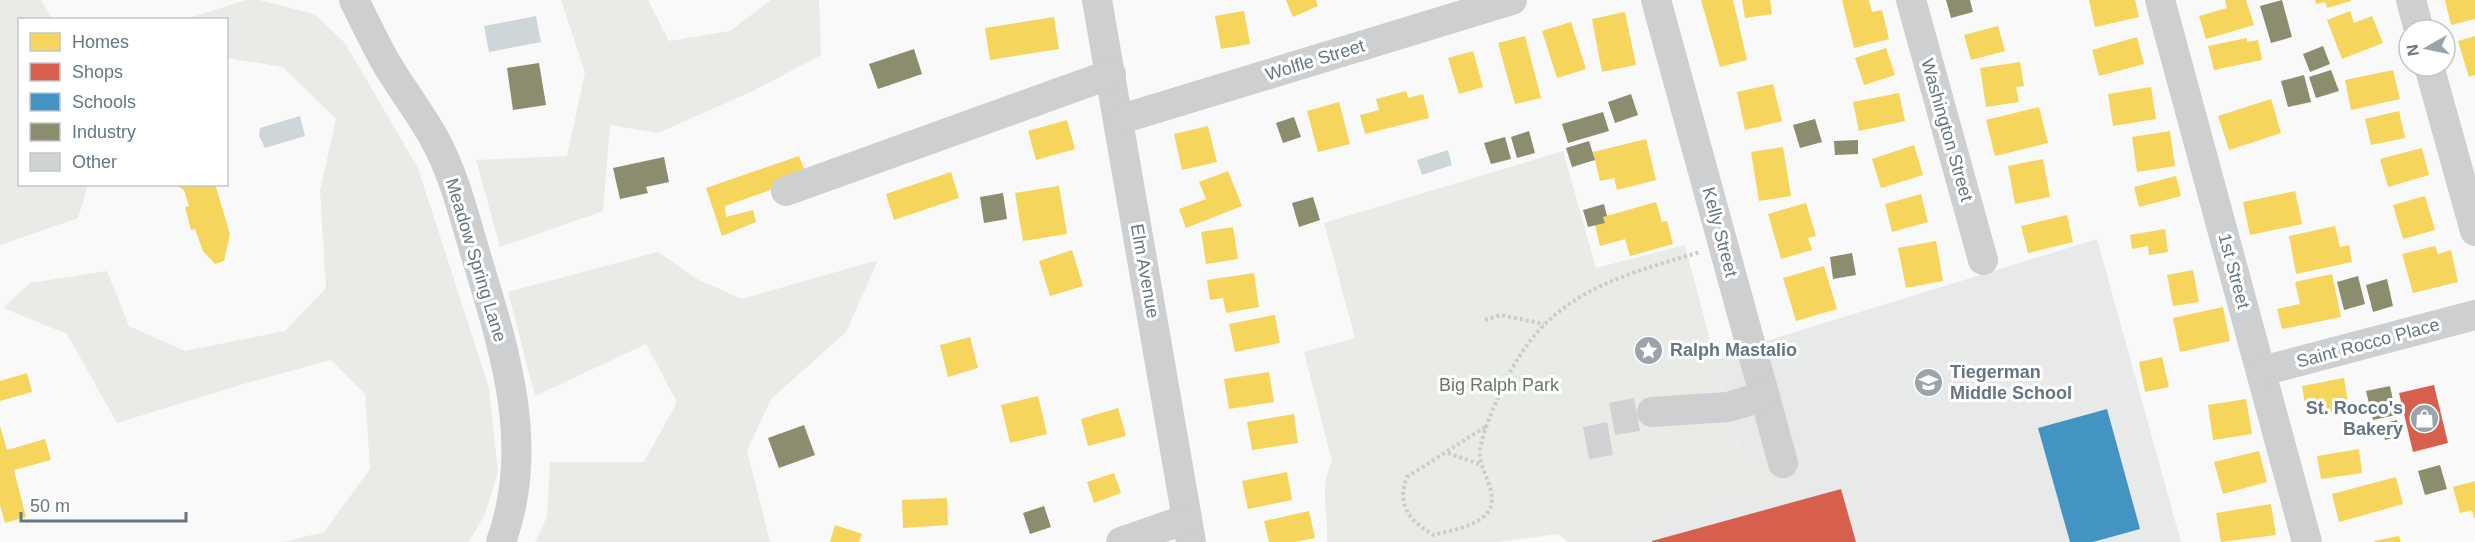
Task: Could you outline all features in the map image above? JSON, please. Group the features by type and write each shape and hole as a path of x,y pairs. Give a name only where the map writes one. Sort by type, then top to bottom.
{"street":[{"name":"Meadow Spring Lane","path":"354,0 385,61 435,138 453,180 497,324 518,435 517,482 513,507 501,542"},
{"name":"Elm Avenue","path":"1097,0 1189,530"},
{"name":"Wolfle Street","path":"1118,120 1512,0"},
{"name":"Kelly Street","path":"1656,0 1783,463"},
{"name":"Washington Street","path":"1911,0 1983,260"},
{"name":"1st Street","path":"2160,0 2307,542"},
{"path":"2411,0 2416,18"},
{"path":"786,191 1111,74"},
{"path":"2432,78 2475,231"},
{"name":"Saint Rocco Place","path":"2262,371 2475,315"},
{"path":"1652,412 1728,407 1765,396"},
{"path":"1121,542 1189,530"}],"path":[{"path":"1485,427 1407,477 1403,488 1405,506 1416,525 1434,535 1468,526 1488,511 1492,498 1480,453 1485,427 1514,362 1544,324 1573,299 1650,267 1724,245"},
{"path":"1485,320 1502,315 1544,324"},
{"path":"1447,453 1482,465"}],"shaded area":[{"path":"536,16 541,42 489,52 484,26"},
{"path":"300,116 305,136 265,148 259,136 260,128"},
{"path":"1448,150 1452,165 1422,175 1417,160"},
{"name":"Tiegerman Middle School","path":"2097,239 2181,542 1623,542 1626,533 1646,524 1776,488 1748,483 1714,357"}],"green space":[{"path":"0,0 41,0 51,18 18,18 18,186 88,186 78,218 0,245"},
{"path":"246,0 259,0 314,14 345,43 418,168 489,388 498,472 485,514 469,542 283,542 324,532 370,469 365,394 331,360 243,384 117,423 67,334 3,308 30,283 107,271 129,326 185,351 285,331 326,288 320,191 336,119 283,67 228,58 228,18 189,18"},
{"path":"561,0 648,0 669,41 730,31 771,0 819,0 821,55 753,91 658,133 610,125 603,211 500,247 476,160 567,156 585,73"},
{"name":"Big Ralph Park","path":"1563,151 1596,268 1685,245 1738,447 1751,464 1777,470 1786,482 1776,488 1646,524 1626,533 1623,542 1568,542 1558,534 1497,542 1327,542 1325,492 1332,462 1304,352 1355,338 1324,223"},
{"path":"658,252 697,279 742,299 878,260 846,332 771,399 747,451 770,542 535,542 547,517 550,462 644,462 677,402 646,344 535,396 508,292"}],"building: Homes":[{"path":"1286,0 1316,0 1318,6 1293,17"},
{"path":"1701,0 1733,0 1747,60 1720,67"},
{"path":"1742,0 1770,0 1772,14 1745,18"},
{"path":"1842,0 1869,0 1872,12 1882,10 1889,39 1854,48"},
{"path":"2089,0 2135,0 2139,17 2095,27"},
{"path":"2225,0 2246,0 2254,25 2206,39 2199,16 2227,8"},
{"path":"2315,0 2351,1 2327,8 2325,2 2316,4"},
{"path":"2445,0 2475,0 2475,19 2457,24 2457,18 2449,18"},
{"path":"1244,11 1250,44 1221,49 1215,16"},
{"path":"2350,11 2354,23 2372,16 2383,43 2342,59 2327,20"},
{"path":"1625,12 1636,65 1602,72 1592,19"},
{"path":"1054,17 1059,49 990,60 985,28"},
{"path":"1571,22 1586,69 1557,78 1542,31"},
{"path":"1998,26 2005,51 1971,60 1964,35"},
{"path":"1525,36 1541,98 1515,104 1498,43"},
{"path":"2475,36 2475,75 2469,77 2458,41"},
{"path":"2137,37 2144,64 2099,76 2092,50"},
{"path":"2247,38 2247,42 2258,40 2262,60 2214,70 2208,46"},
{"path":"1886,48 1895,75 1864,85 1855,58"},
{"path":"1473,51 1483,87 1459,94 1448,58"},
{"path":"2020,62 2024,86 2016,87 2019,102 1986,107 1980,68"},
{"path":"2393,70 2400,99 2351,110 2345,80"},
{"path":"1773,84 1782,121 1745,130 1737,92"},
{"path":"2151,87 2156,119 2113,126 2108,94"},
{"path":"1406,91 1408,98 1423,94 1429,118 1365,134 1360,115 1379,110 1376,99"},
{"path":"1899,93 1905,121 1859,131 1853,102"},
{"path":"2271,99 2281,133 2229,150 2218,116"},
{"path":"1339,102 1350,144 1318,152 1307,111"},
{"path":"2039,107 2048,143 1995,156 1986,120"},
{"path":"2399,111 2405,138 2371,145 2365,119"},
{"path":"1067,120 1075,149 1036,160 1028,131"},
{"path":"1208,126 1217,162 1182,170 1174,134"},
{"path":"2170,131 2175,166 2137,172 2132,137"},
{"path":"1646,139 1656,180 1617,190 1614,178 1600,181 1593,152"},
{"path":"1914,145 1923,175 1881,188 1872,159"},
{"path":"1783,147 1791,196 1759,201 1751,152"},
{"path":"2422,148 2429,175 2388,187 2380,159"},
{"path":"799,156 807,177 725,206 726,217 753,210 756,222 722,236 706,188"},
{"path":"2043,159 2050,197 2015,204 2008,166"},
{"path":"1228,171 1242,206 1186,228 1179,209 1206,199 1199,182"},
{"path":"951,172 959,198 894,220 886,194"},
{"path":"2176,176 2181,196 2139,207 2134,187"},
{"path":"177,186 216,186 230,234 224,261 215,264 203,251 195,229 191,230 185,207 189,206 184,190"},
{"path":"1059,186 1067,234 1023,241 1015,193"},
{"path":"2295,191 2302,224 2250,235 2243,202"},
{"path":"1921,194 1928,222 1892,232 1885,204"},
{"path":"2425,196 2435,230 2403,239 2393,205"},
{"path":"1656,202 1662,222 1667,221 1673,244 1630,256 1625,239 1600,246 1595,225 1605,223 1603,217"},
{"path":"1806,203 1816,236 1808,238 1812,250 1781,259 1768,214"},
{"path":"2067,215 2073,242 2028,253 2021,226"},
{"path":"2335,226 2340,247 2349,245 2352,262 2296,274 2289,236"},
{"path":"1233,227 1238,259 1206,264 1201,232"},
{"path":"2165,229 2168,252 2149,255 2148,246 2132,249 2130,235"},
{"path":"1936,241 1943,281 1906,288 1898,248"},
{"path":"2435,246 2438,254 2451,250 2458,282 2413,293 2402,254"},
{"path":"1072,250 1083,286 1050,296 1039,261"},
{"path":"1824,266 1837,309 1796,321 1783,278"},
{"path":"2193,270 2199,302 2173,306 2167,275"},
{"path":"1254,273 1259,307 1226,313 1223,298 1210,300 1207,280"},
{"path":"2332,274 2341,317 2282,329 2277,309 2300,304 2295,282"},
{"path":"2223,307 2230,341 2180,352 2173,318"},
{"path":"1275,315 1280,343 1235,352 1229,324"},
{"path":"970,337 978,368 948,377 940,345"},
{"path":"2162,357 2169,387 2145,392 2139,362"},
{"path":"1269,372 1274,402 1229,409 1224,379"},
{"path":"27,373 32,392 0,401 0,381"},
{"path":"2344,378 2349,409 2307,416 2302,386"},
{"path":"1038,396 1047,434 1010,443 1001,405"},
{"path":"2246,399 2252,434 2213,440 2208,405"},
{"path":"1118,408 1126,436 1088,446 1081,419"},
{"path":"1294,414 1298,443 1252,450 1247,422"},
{"path":"0,426 7,450 45,439 51,460 14,470 26,517 5,523 0,505"},
{"path":"2359,449 2362,473 2321,479 2317,456"},
{"path":"2259,451 2267,482 2223,494 2214,462"},
{"path":"1287,472 1292,500 1248,509 1242,481"},
{"path":"1114,473 1121,493 1094,503 1087,482"},
{"path":"2396,477 2403,504 2339,522 2332,494"},
{"path":"2475,481 2474,518 2472,510 2460,513 2453,487"},
{"path":"947,498 948,525 903,528 902,500"},
{"path":"2271,504 2276,535 2221,542 2216,513"},
{"path":"1309,511 1315,538 1295,542 1269,542 1264,521"},
{"path":"835,525 862,534 859,542 830,542"},
{"path":"2399,536 2401,542 2374,542 2374,541"}],"building: Shops":[{"name":"St. Rocco's Bakery","path":"2434,385 2448,443 2413,452 2399,393"},
{"path":"1841,489 1856,542 1652,542 1652,541"}],"building: Schools":[{"path":"2107,409 2140,529 2093,542 2070,542 2038,428"}],"building: Industry":[{"path":"1946,0 1970,0 1973,12 1951,18"},
{"path":"2282,0 2292,37 2271,43 2260,6"},
{"path":"2323,46 2330,64 2310,72 2303,54"},
{"path":"914,49 922,74 878,89 869,64"},
{"path":"539,63 546,105 513,110 507,68"},
{"path":"2331,70 2339,91 2316,98 2309,77"},
{"path":"2304,75 2311,102 2288,107 2281,81"},
{"path":"1631,94 1638,115 1615,123 1608,102"},
{"path":"1603,112 1609,131 1568,143 1562,124"},
{"path":"1294,117 1301,137 1283,143 1276,123"},
{"path":"1815,119 1822,142 1800,148 1793,125"},
{"path":"1529,131 1535,153 1517,158 1511,137"},
{"path":"1505,137 1511,159 1491,164 1484,143"},
{"path":"1858,140 1858,154 1835,155 1834,141"},
{"path":"1589,141 1595,160 1572,167 1566,148"},
{"path":"664,157 669,182 646,187 648,193 620,199 613,168"},
{"path":"1003,193 1007,219 984,223 980,197"},
{"path":"1313,197 1320,220 1299,227 1292,203"},
{"path":"1604,204 1607,216 1603,217 1605,223 1588,227 1583,210"},
{"path":"1852,253 1856,275 1833,279 1830,257"},
{"path":"2358,276 2365,304 2344,310 2337,282"},
{"path":"2387,279 2393,306 2373,312 2366,285"},
{"path":"2390,386 2396,415 2373,420 2366,391"},
{"path":"2397,420 2401,436 2385,440 2381,424"},
{"path":"804,425 815,455 779,468 768,438"},
{"path":"2440,465 2447,489 2425,495 2418,471"},
{"path":"1044,506 1051,527 1030,534 1023,513"}],"building: Other":[{"path":"1634,398 1640,431 1615,435 1609,403"},
{"path":"1607,422 1613,455 1589,459 1583,427"}],"place":[{"name":"Ralph Mastalio","path":"1649,350"},
{"name":"Tiegerman Middle School","path":"1929,382"},
{"name":"St. Rocco's Bakery","path":"2424,418"}]}
